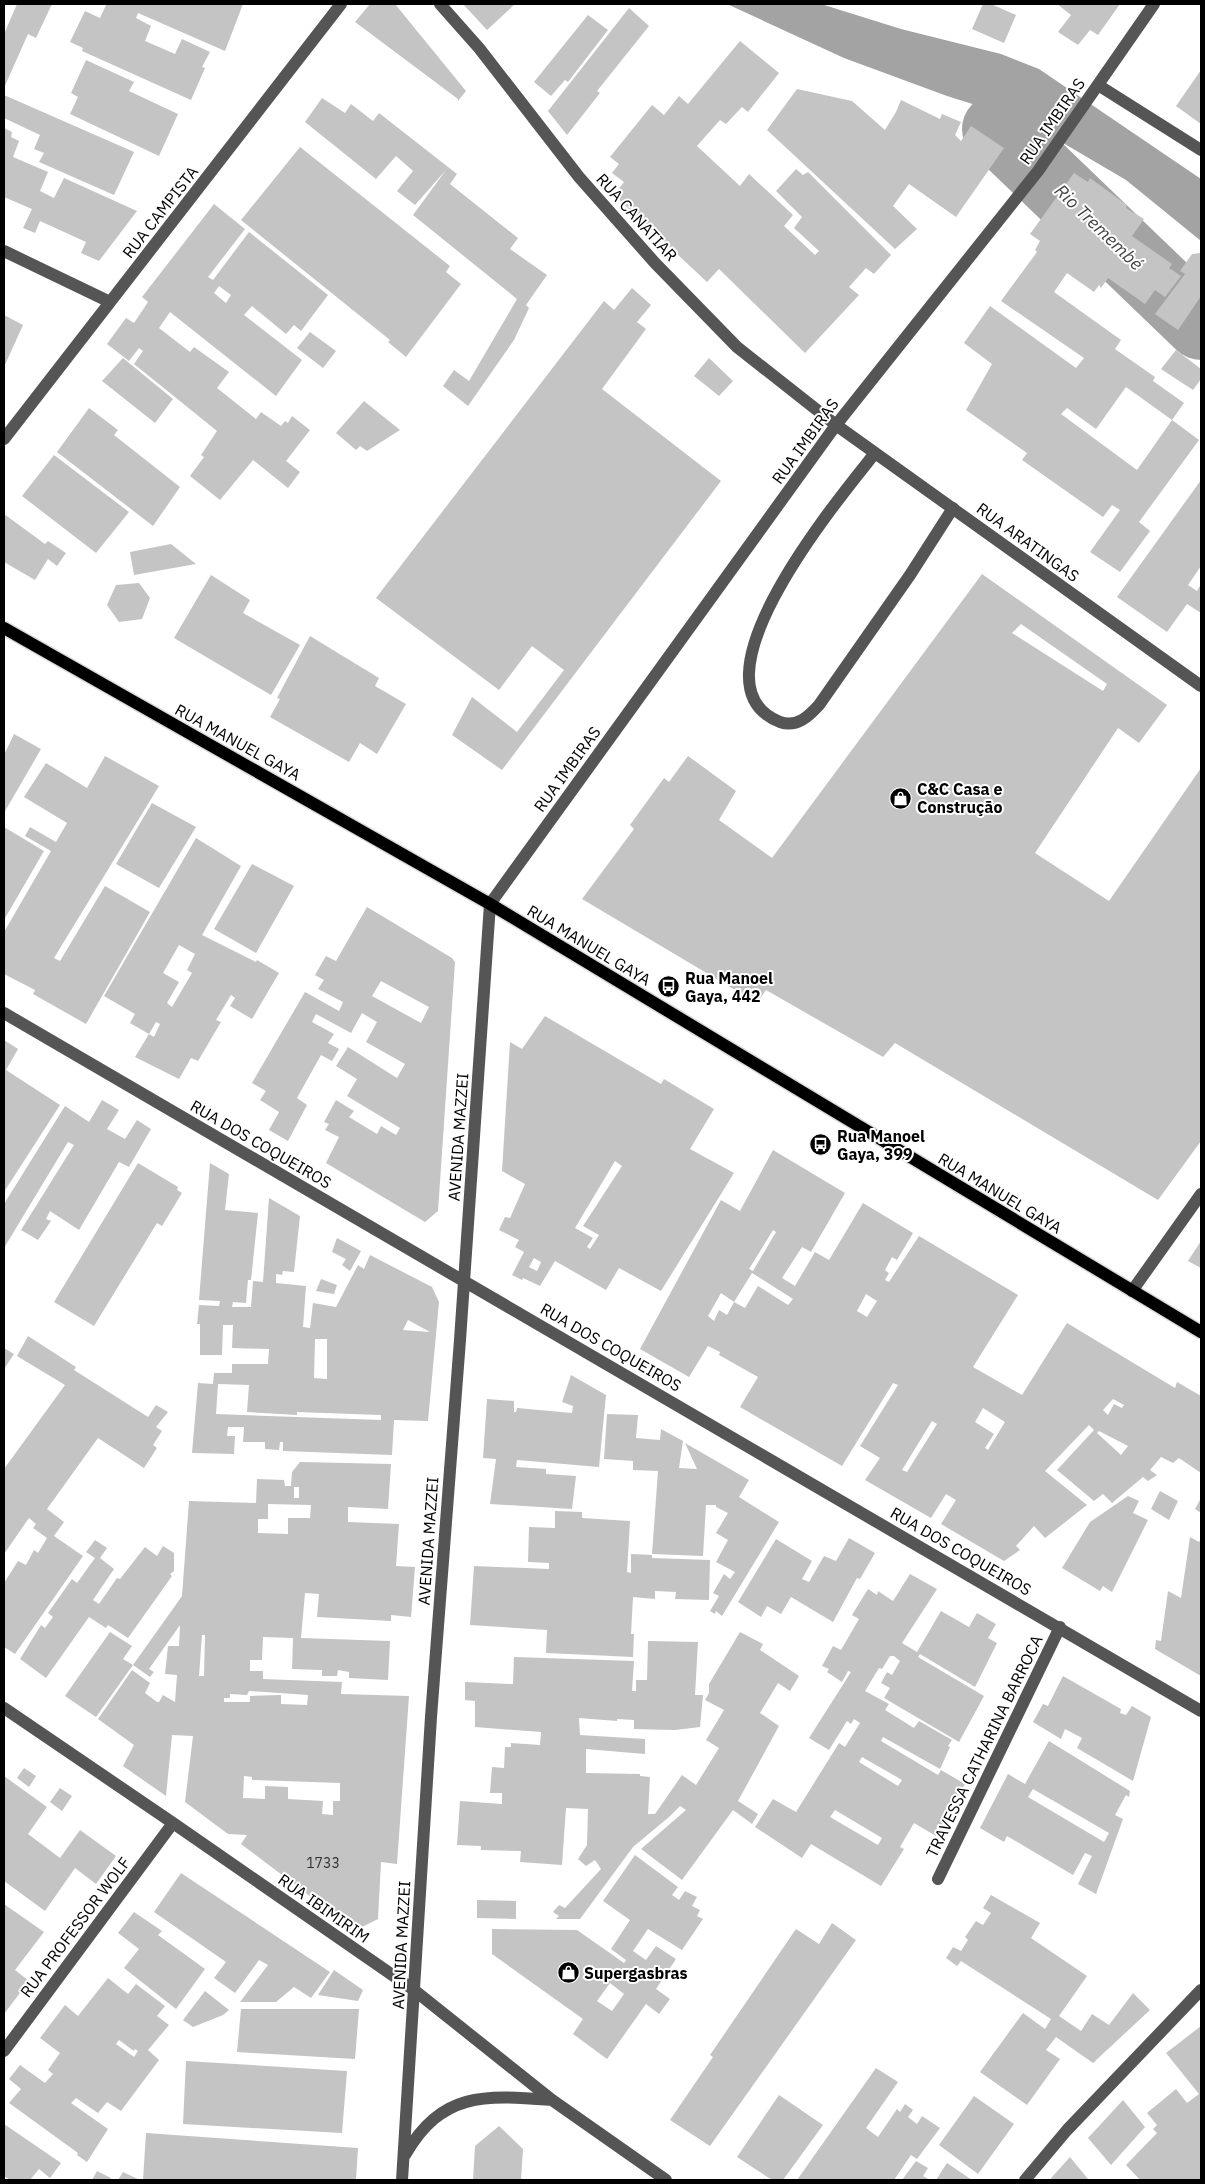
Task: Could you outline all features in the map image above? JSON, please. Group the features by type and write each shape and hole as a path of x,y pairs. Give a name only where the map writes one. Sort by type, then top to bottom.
{"main road":[{"name":"RUA MANUEL GAYA","path":"4,628 490,904 1201,1332"}],"street":[{"name":"RUA CAMPISTA","path":"4,440 341,4"},
{"name":"RUA CANATIAR","path":"440,4 479,48 579,177 655,263 738,347 836,425"},
{"name":"RUA IMBIRAS","path":"490,904 836,425 1038,171 1154,4"},
{"path":"1098,85 1201,150"},
{"path":"4,251 110,302"},
{"name":"RUA ARATINGAS","path":"836,425 1201,686"},
{"path":"875,453 826,515 793,564 773,600 750,655 748,676 752,698 767,715 782,722 795,723 807,718 819,705 910,575 953,508"},
{"name":"AVENIDA MAZZEI","path":"402,2180 431,1717 465,1280 490,904"},
{"name":"RUA DOS COQUEIROS","path":"4,1013 465,1280 1201,1711"},
{"path":"1132,1292 1201,1194"},
{"name":"TRAVESSA CATHARINA BARROCA","path":"938,1878 1060,1627"},
{"name":"RUA IBIMIRIM","path":"4,1708 414,1990 552,2100 666,2180"},
{"name":"RUA PROFESSOR WOLF","path":"4,2051 173,1823"},
{"path":"1025,2180 1067,2130 1201,1990"},
{"path":"403,2157 425,2125 445,2109 457,2104 471,2100 500,2098 552,2100"}],"shaded area":[{"path":"727,4 821,4 901,29 1001,54 1039,69 1201,179 1201,241 1126,180 1024,120 947,96 844,58"}],"building":[{"path":"17,4 52,4 36,38 28,34 4,88 4,34"},
{"path":"102,4 243,4 225,51 138,13 136,18 151,26 145,41 175,54 182,39 210,52 202,67 205,68 191,100 82,51 83,48 70,42 85,11 100,18 106,5"},
{"path":"370,4 395,4 466,91 458,101 458,99 355,22"},
{"path":"463,4 515,4 487,30"},
{"path":"983,4 991,4 1016,15 1004,43 972,29"},
{"path":"1057,4 1120,4 1098,35 1090,30 1078,45 1058,32 1071,15"},
{"path":"629,8 649,26 597,91 600,93 567,135 548,111"},
{"path":"588,15 608,30 568,82 565,80 551,96 534,82"},
{"path":"740,41 779,73 748,112 742,107 726,124 720,120 697,146 740,186 749,174 793,215 784,226 815,255 819,251 794,228 802,217 776,191 796,169 803,175 808,172 891,255 874,274 866,268 849,287 859,295 805,353 719,269 707,282 614,195 624,182 612,173 619,164 610,157 652,105 664,115 679,96 688,104"},
{"path":"86,60 134,82 129,91 178,114 159,156 70,114 78,97 71,93"},
{"path":"1201,70 1201,124 1176,106"},
{"path":"797,89 852,101 885,130 901,100 940,119 942,114 961,122 955,135 961,141 971,126 1004,148 956,217 909,184 893,206 917,229 895,249 767,130"},
{"path":"4,95 134,152 114,195 39,162 44,153 34,149 40,135 4,118"},
{"path":"322,98 345,113 351,104 373,121 379,113 457,174 450,184 518,238 510,249 547,275 526,305 529,308 514,340 468,406 443,386 454,370 469,381 517,299 413,215 446,170 415,205 397,191 413,171 396,156 376,179 305,122"},
{"path":"4,128 12,132 11,137 19,141 13,157 48,172 40,191 54,198 64,178 137,211 99,261 81,253 86,242 40,221 35,233 23,228 32,209 4,197"},
{"path":"300,147 450,266 446,272 461,284 406,357 388,342 390,340 241,220"},
{"path":"1074,173 1088,182 1090,178 1127,205 1126,208 1144,219 1132,236 1172,264 1169,268 1181,276 1165,297 1155,290 1145,304 1108,278 1101,288 1099,285 1094,292 1067,273 1054,292 1121,340 1115,349 1155,377 1153,381 1184,403 1172,420 1199,440 1139,522 1150,531 1120,572 1090,552 1120,510 1112,505 1103,517 1022,460 1027,453 966,410 992,364 964,343 990,306 1076,368 1084,358 1001,301 1037,252 1035,250 1040,241 1030,234","holes":["1126,387 1172,420 1137,470 1061,414 1067,408 1096,429"]},
{"path":"214,204 245,229 208,277 213,280 249,232 328,295 301,331 294,325 286,334 252,306 244,315 302,360 276,396 170,312 159,328 190,352 194,347 229,372 217,388 256,419 261,412 281,426 285,421 288,423 292,416 310,430 286,461 300,472 288,488 253,460 220,500 190,476 204,457 201,455 217,431 134,364 143,351 139,348 129,361 107,344 126,318 134,323 148,302 142,297","holes":["219,286 231,295 226,303 214,293"]},
{"path":"1201,253 1201,296 1178,330 1155,314 1185,274 1180,271 1192,254"},
{"path":"632,288 651,305 637,322 646,329 602,389 721,481 502,770 452,735 472,697 517,732 564,670 532,646 499,690 376,598 604,301 614,310"},
{"path":"4,315 23,325 4,367"},
{"path":"310,332 336,351 323,368 297,348"},
{"path":"1176,350 1201,369 1201,379 1193,390 1161,369"},
{"path":"123,358 173,399 155,423 102,381"},
{"path":"709,358 733,381 719,396 694,376"},
{"path":"364,401 400,430 367,451 360,446 356,450 336,433"},
{"path":"89,408 118,430 114,435 180,487 153,526 57,452"},
{"path":"54,455 129,512 96,553 22,496"},
{"path":"1201,480 1201,566 1188,585 1197,591 1201,584 1201,613 1187,604 1167,632 1117,597"},
{"path":"4,514 45,544 48,541 66,553 57,566 48,559 35,580 4,562"},
{"path":"171,544 196,564 134,575 130,552"},
{"name":"C&C Casa e Construção","path":"982,574 1167,705 1139,743 1118,728 1035,853 1109,901 1201,768 1201,1141 1158,1200 895,1043 883,1057 766,990 757,1003 582,899 634,829 630,825 664,778 669,782 688,756 736,791 719,820 772,858","holes":["1021,624 1107,684 1103,691 1012,633"]},
{"path":"211,575 250,600 243,613 300,645 271,695 174,638"},
{"path":"139,583 150,598 142,619 119,622 107,605 116,585"},
{"path":"310,636 379,678 375,686 406,704 377,754 360,743 349,762 270,717 280,699 277,698"},
{"path":"14,734 41,749 4,813 4,755"},
{"path":"105,756 159,786 54,958 60,961 105,886 150,912 86,1024 33,994 35,990 4,974 4,932 51,851 25,836 30,827 56,842 67,823 24,797 46,763 87,788"},
{"path":"152,803 196,827 159,888 116,864"},
{"path":"4,827 44,851 4,920"},
{"path":"196,838 241,866 202,935 256,962 257,960 279,973 252,1019 230,1006 235,998 231,995 216,1020 221,1022 198,1061 191,1058 179,1079 135,1057 149,1034 130,1023 135,1014 104,996","holes":["179,945 195,954 187,970 192,973 172,1007 167,1003 179,982 163,973","156,1022 160,1024 154,1037 149,1034"]},
{"path":"252,864 294,886 256,953 214,929"},
{"path":"367,907 452,958 455,962 438,1211 425,1222 326,1163 339,1137 325,1130 329,1124 324,1122 336,1100 354,1111 349,1117 377,1134 381,1126 396,1135 400,1128 347,1096 357,1079 336,1066 348,1047 397,1078 405,1064 366,1042 377,1022 362,1013 351,1033 316,1014 312,1022 334,1034 328,1043 339,1049 332,1061 321,1055 297,1098 307,1105 288,1141 269,1130 279,1112 260,1100 266,1091 252,1083 305,992 339,1011 343,1002 318,989 324,980 315,975 326,956 336,961","holes":["381,981 429,1007 421,1023 372,996"]},
{"path":"545,1016 661,1084 664,1079 714,1109 690,1149 734,1173 661,1291 619,1268 606,1290 555,1261 540,1286 512,1275 524,1252 515,1247 519,1240 499,1230 505,1217 510,1218 525,1184 502,1171 510,1042 522,1049","holes":["615,1161 622,1166 583,1226 599,1235 590,1249 587,1247 593,1238 575,1228","534,1258 541,1262 537,1271 529,1267"]},
{"path":"4,1040 18,1049 6,1070 60,1105 4,1192"},
{"path":"102,1100 119,1110 107,1129 125,1139 137,1120 151,1129 129,1167 119,1162 79,1230 50,1211 46,1219 51,1221 38,1240 21,1230 74,1145 68,1142 4,1248 4,1204 65,1106 89,1122"},
{"path":"773,1150 845,1193 811,1252 802,1247 782,1278 795,1286 815,1252 829,1260 863,1203 913,1233 897,1260 892,1257 885,1270 889,1273 885,1280 889,1282 919,1236 1018,1295 973,1367 1022,1395 1067,1323 1175,1388 1177,1382 1201,1396 1201,1473 1179,1458 1173,1463 1161,1457 1150,1470 1157,1475 1148,1481 1143,1477 1112,1503 1103,1494 1094,1501 1057,1470 1094,1430 1089,1425 1045,1471 1087,1505 1045,1538 1034,1526 1016,1546 1020,1550 1004,1561 941,1524 956,1500 946,1494 931,1518 865,1480 880,1458 860,1446 898,1385 893,1383 842,1466 740,1407 758,1377 719,1355 720,1352 708,1346 689,1377 640,1349 721,1200 740,1211","holes":["773,1230 776,1232 753,1271 749,1269","752,1273 793,1299 788,1305 758,1286 745,1308 734,1302","721,1293 734,1302 727,1315 719,1310 714,1321 708,1316","866,1294 877,1301 867,1317 857,1311","1113,1399 1124,1405 1122,1408 1114,1404 1108,1415 1103,1410","983,1408 1005,1422 988,1450 985,1448 994,1434 975,1422","932,1421 937,1424 907,1472 902,1470","1099,1431 1128,1446 1121,1455 1097,1433"]},
{"path":"138,1163 178,1187 177,1190 182,1193 162,1226 157,1223 94,1326 54,1302"},
{"path":"210,1163 229,1174 225,1210 258,1213 251,1280 248,1280 246,1303 233,1302 232,1307 251,1307 253,1281 263,1282 269,1198 300,1216 294,1272 283,1271 282,1275 276,1274 276,1283 306,1286 303,1327 310,1328 313,1303 336,1307 358,1265 364,1269 370,1255 432,1287 439,1302 428,1421 394,1420 392,1455 283,1451 283,1442 280,1442 279,1450 265,1449 265,1442 243,1442 244,1427 228,1427 227,1436 235,1436 234,1454 192,1453 198,1383 213,1384 214,1373 232,1373 232,1364 268,1364 269,1349 232,1348 233,1325 223,1325 222,1355 200,1355 200,1324 197,1324 199,1305 219,1306 220,1301 199,1300","holes":["408,1320 430,1332 403,1330","315,1339 327,1339 327,1379 314,1378","218,1384 249,1385 247,1412 297,1415 297,1412 381,1415 381,1420 216,1414"]},
{"path":"337,1238 361,1251 350,1271 342,1265 346,1259 332,1252"},
{"path":"1201,1241 1201,1268 1188,1261"},
{"path":"321,1279 337,1285 334,1294 316,1291"},
{"path":"28,1336 76,1367 74,1370 148,1417 156,1405 168,1412 156,1427 162,1431 153,1445 157,1448 144,1468 98,1438 47,1509 64,1522 54,1536 83,1556 15,1654 4,1647 4,1583 18,1561 26,1565 34,1550 38,1553 47,1538 33,1528 36,1524 29,1518 4,1554 4,1469 65,1385 17,1356"},
{"path":"4,1348 14,1354 4,1369"},
{"path":"571,1375 606,1395 599,1467 517,1460 516,1467 546,1469 546,1474 576,1476 572,1509 490,1504 496,1459 483,1458 487,1399 514,1401 514,1412 516,1412 517,1408 572,1413 573,1406 562,1402"},
{"path":"607,1414 638,1415 636,1438 660,1440 661,1429 683,1441 679,1468 697,1469 685,1443 749,1480 739,1497 779,1522 722,1616 716,1611 715,1614 710,1611 719,1596 713,1593 724,1574 730,1579 735,1572 716,1562 728,1540 716,1533 728,1513 716,1507 716,1505 706,1505 703,1556 652,1554 658,1471 633,1470 633,1461 604,1459"},
{"path":"300,1462 391,1464 388,1509 348,1507 348,1522 399,1524 396,1566 415,1567 411,1617 391,1615 391,1621 317,1617 319,1594 305,1593 301,1638 390,1641 388,1680 349,1678 349,1672 338,1670 337,1676 322,1676 322,1670 292,1669 293,1638 263,1637 262,1660 250,1660 250,1671 263,1671 263,1679 342,1682 341,1694 409,1696 397,1864 381,1862 378,1919 358,1929 348,1925 241,1844 247,1835 228,1834 185,1802 193,1736 172,1735 166,1796 123,1766 134,1745 98,1719 132,1670 150,1683 145,1693 157,1702 159,1702 163,1695 175,1702 177,1675 165,1674 168,1646 179,1646 180,1625 149,1669 154,1672 150,1677 133,1665 182,1596 189,1501 256,1503 257,1479 284,1480 285,1486 291,1486 292,1472","holes":["294,1487 299,1487 299,1498 294,1498","268,1504 311,1505 310,1518 288,1518 288,1534 258,1533 258,1519 268,1519","202,1635 205,1635 204,1676 199,1676","249,1691 308,1695 307,1705 281,1704 281,1695 250,1696 250,1702 224,1702 224,1698 230,1698 230,1694 247,1695","244,1776 252,1777 252,1780 340,1783 340,1801 333,1801 333,1815 322,1814 323,1801 288,1799 288,1787 265,1786 265,1799 243,1798"]},
{"path":"1160,1491 1178,1501 1169,1520 1151,1509"},
{"path":"1128,1496 1139,1501 1133,1513 1148,1520 1112,1592 1103,1586 1100,1591 1062,1568 1090,1522"},
{"path":"1201,1498 1201,1513 1195,1509"},
{"path":"555,1511 582,1512 582,1518 630,1521 627,1572 631,1573 631,1554 652,1555 652,1558 710,1560 709,1600 675,1599 676,1592 655,1591 655,1599 633,1597 631,1634 634,1634 633,1657 546,1653 547,1630 470,1625 474,1566 549,1569 549,1563 528,1562 529,1527 555,1528"},
{"path":"1190,1537 1199,1542 1201,1539 1201,1676 1155,1649 1156,1640 1161,1641 1168,1591 1181,1598"},
{"path":"849,1538 875,1553 860,1579 857,1578 833,1622 791,1597 781,1614 767,1606 761,1617 738,1602 776,1539 812,1561 802,1579 809,1582 824,1556 836,1561"},
{"path":"95,1540 107,1548 100,1558 114,1569 93,1600 99,1604 117,1578 120,1579 145,1547 157,1556 163,1546 174,1553 174,1571 170,1574 172,1576 128,1638 108,1625 106,1628 89,1617 46,1678 20,1659 41,1625 45,1628 53,1617 48,1613 72,1579 77,1583 95,1558 86,1552"},
{"path":"910,1574 937,1589 902,1643 917,1652 941,1611 969,1627 977,1613 996,1624 988,1638 997,1643 975,1687 920,1654 918,1657 984,1696 959,1742 884,1698 890,1688 881,1683 887,1672 892,1675 900,1661 894,1656 890,1656 882,1669 879,1668 865,1691 889,1704 885,1710 914,1728 919,1721 952,1740 940,1769 883,1737 881,1741 938,1775 941,1770 965,1784 936,1836 914,1823 900,1847 904,1849 881,1886 811,1844 802,1858 755,1827 773,1799 796,1812 839,1743 845,1747 860,1723 854,1719 851,1724 847,1721 829,1750 809,1738 851,1672 848,1671 842,1682 827,1672 829,1669 822,1666 833,1646 841,1650 859,1619 852,1615 868,1589 877,1595 878,1591 893,1601","holes":["862,1757 902,1780 898,1786 859,1762","835,1810 882,1838 878,1845 830,1817"]},
{"path":"110,1632 132,1646 123,1659 133,1665 96,1717 65,1696"},
{"path":"740,1632 763,1644 760,1650 799,1676 790,1691 778,1683 760,1713 779,1726 738,1801 758,1814 752,1824 733,1810 682,1880 641,1849 686,1810 680,1806 633,1847 580,1919 556,1919 559,1916 553,1912 559,1905 565,1908 601,1869 595,1860 586,1866 578,1859 587,1845 588,1809 566,1808 562,1865 520,1862 521,1851 481,1850 481,1846 457,1845 460,1801 502,1804 502,1793 490,1793 492,1767 504,1768 505,1747 511,1747 511,1743 540,1745 541,1732 475,1727 475,1701 465,1700 465,1682 513,1684 514,1657 634,1661 632,1691 636,1691 636,1680 647,1680 648,1641 698,1642 695,1695 703,1695 700,1727 675,1730 634,1729 634,1720 617,1719 617,1721 579,1718 580,1735 645,1739 645,1754 586,1749 586,1773 640,1774 640,1776 650,1777 648,1814 655,1814 682,1775 696,1785 719,1748 706,1740 724,1710 705,1700 709,1693 709,1684"},
{"path":"1063,1676 1121,1709 1120,1713 1126,1715 1132,1706 1151,1717 1133,1781 1077,1748 1082,1738 1065,1729 1061,1739 1033,1722 1043,1704 1048,1706"},
{"path":"1049,1741 1130,1791 1129,1797 1126,1795 1115,1815 1123,1819 1096,1894 1078,1884 1092,1856 1085,1853 1073,1875 1007,1836 1004,1842 980,1828 1008,1774 1025,1784","holes":["1033,1789 1109,1833 1104,1842 1028,1797"]},
{"path":"24,1768 36,1776 29,1787 17,1778"},
{"path":"4,1776 47,1807 28,1834 60,1858 80,1830 116,1856 96,1884 75,1868 45,1911 4,1881"},
{"path":"60,1788 72,1796 62,1811 50,1802"},
{"path":"635,1855 678,1887 672,1895 679,1900 685,1891 697,1897 692,1906 700,1910 697,1916 703,1919 682,1950 648,1929 633,1951 646,1960 656,1946 676,1959 656,1989 670,1999 659,2014 646,2004 607,2059 573,2034 583,2019 492,1954 492,1929 577,1930 624,1963 626,1960 611,1949 630,1920 603,1901","holes":["610,1983 624,1994 612,2011 597,2001"]},
{"path":"181,1873 330,1972 311,1998 294,1987 276,2002 240,2002 268,1965 259,1960 235,1993 214,1978 226,1962 154,1912"},
{"path":"991,1895 1040,1923 1031,1938 1087,1976 1059,2016 1081,2031 1092,2014 1109,2025 1133,1993 1150,2010 1093,2063 1056,2037 1046,2050 1060,2059 1027,2105 980,2072 1023,2013 1045,2029 1051,2019 961,1961 957,1966 946,1958 953,1947 961,1951 968,1940 965,1937 976,1921 983,1925 991,1913 983,1908"},
{"path":"477,1900 516,1901 516,1919 477,1918"},
{"path":"4,1904 44,1932 15,1970 29,1981 4,2014"},
{"path":"134,1912 162,1931 158,1935 205,1969 176,2009 124,1968 139,1949 118,1933"},
{"path":"832,1923 856,1940 710,2146 670,2120 713,2057 710,2055 796,1929 819,1944"},
{"path":"334,1970 363,1990 358,2001 318,1995"},
{"path":"108,1978 128,1994 136,1984 165,2006 157,2016 169,2025 148,2050 159,2060 121,2111 107,2102 98,2113 76,2098 71,2103 108,2129 87,2162 77,2155 78,2153 9,2103 21,2089 9,2079 20,2065 45,2083 53,2074 48,2070 60,2053 40,2038 65,2005 78,2016","holes":["119,2040 134,2051 135,2049 138,2051 134,2057 116,2044"]},
{"path":"205,1991 229,2010 223,2015 193,2027 183,2020"},
{"path":"241,2009 359,2009 355,2059 237,2052"},
{"path":"1201,2026 1201,2180 1140,2180 1126,2165 1157,2133 1153,2129 1157,2125 1147,2113 1176,2089 1187,2103 1199,2094 1166,2053"},
{"path":"186,2061 347,2071 342,2133 183,2124"},
{"path":"876,2068 898,2082 866,2128 878,2137 897,2109 900,2112 905,2104 913,2110 908,2117 917,2124 922,2116 940,2128 917,2159 911,2155 894,2180 797,2180"},
{"path":"779,2095 823,2125 783,2180 772,2180 737,2157"},
{"path":"974,2096 1014,2124 978,2174 939,2145"},
{"path":"1123,2100 1145,2127 1111,2165 1088,2138"},
{"path":"4,2124 61,2163 50,2178 39,2169 30,2180 10,2180 4,2176"},
{"path":"499,2126 523,2149 521,2180 473,2180 475,2146"},
{"path":"146,2133 358,2148 356,2180 143,2180"},
{"path":"1070,2157 1088,2179 1050,2180 1052,2177"},
{"path":"916,2161 928,2168 923,2176 930,2180 902,2180"},
{"path":"947,2163 972,2180 936,2180"},
{"path":"97,2171 111,2178 109,2180 92,2180"},
{"path":"123,2172 140,2180 118,2180"}],"waterway":[{"name":"Rio Tremembé","path":"997,129 1201,325"}],"place":[{"name":"C&C Casa e Construção","path":"901,798"},
{"name":"Rua Manoel Gaya, 442","path":"669,987"},
{"name":"Rua Manoel Gaya, 399","path":"821,1145"},
{"name":"Supergasbras","path":"568,1973"}]}
